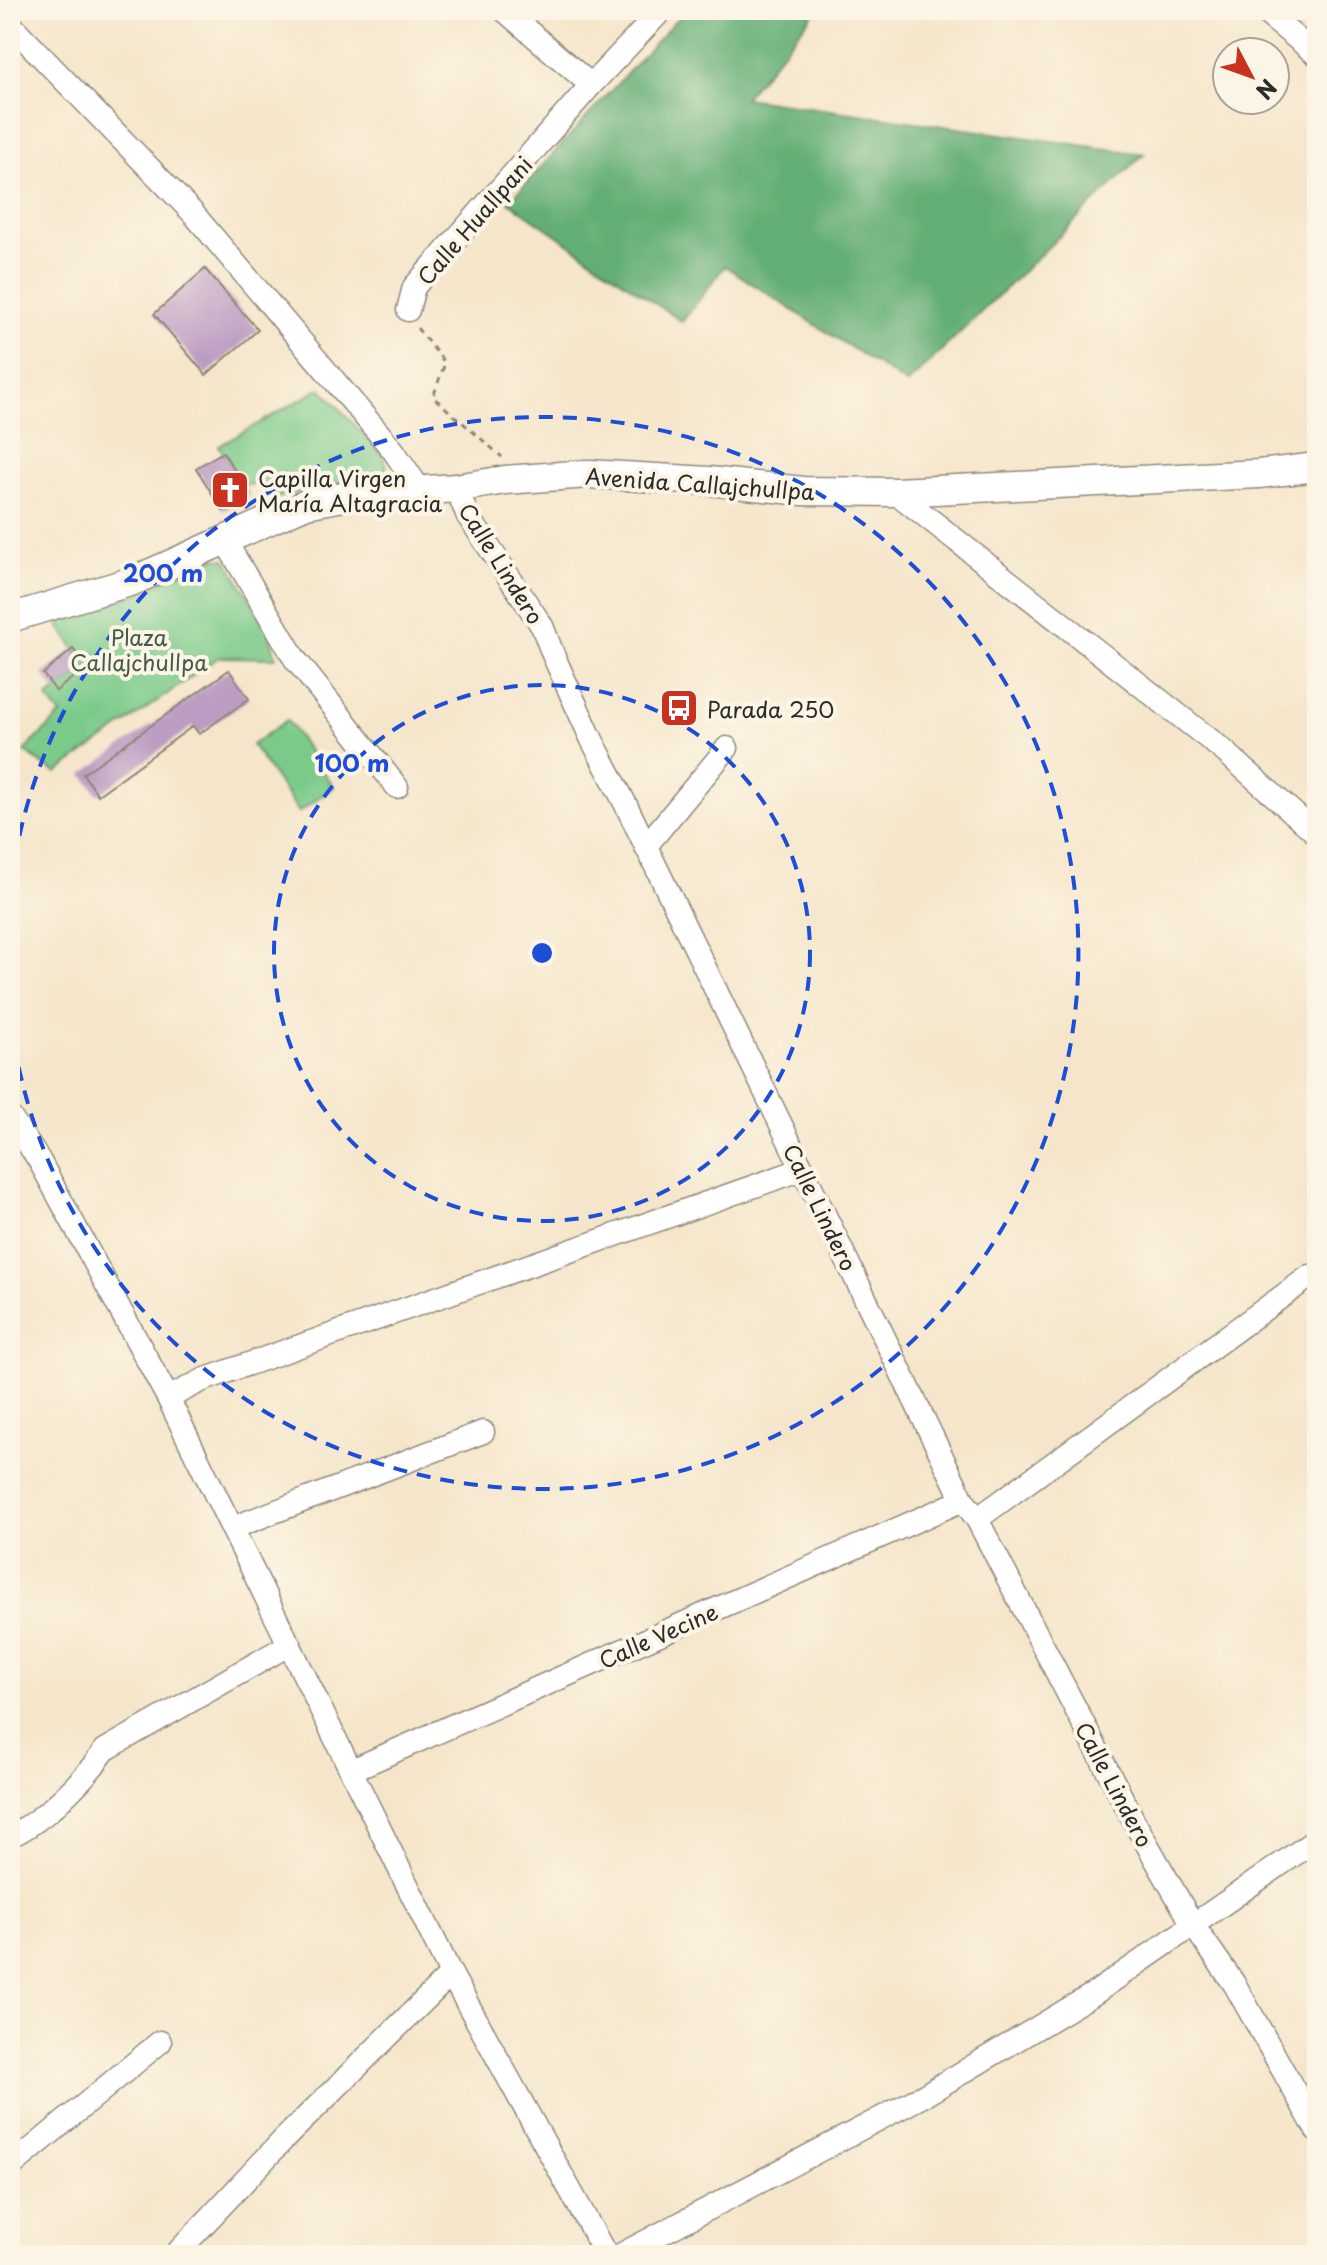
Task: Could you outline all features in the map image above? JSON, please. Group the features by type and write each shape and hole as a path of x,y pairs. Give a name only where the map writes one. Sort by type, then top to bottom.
{"main road":[{"name":"Avenida Callajchullpa","path":"10,618 133,581 306,504 353,495 588,474 709,481 803,491 895,492 1259,474 1317,467"}],"street":[{"path":"504,10 591,85"},
{"name":"Calle Huallpani","path":"408,310 414,287 591,85 662,10"},
{"path":"1262,10 1317,55"},
{"path":"10,24 192,212 393,450 420,490"},
{"name":"Calle Lindero","path":"456,488 468,516 542,626 579,712 963,1500 977,1519 1136,1825 1193,1925 1235,1985 1317,2131"},
{"path":"895,492 1223,750 1317,834"},
{"path":"224,539 295,659 397,787"},
{"path":"646,846 727,748"},
{"path":"10,1117 39,1160 168,1398 451,1974 606,2255"},
{"path":"168,1398 203,1380 803,1169"},
{"path":"977,1519 1310,1276"},
{"path":"232,1528 483,1432"},
{"name":"Calle Vecine","path":"352,1770 963,1500"},
{"path":"10,1836 25,1829 88,1774 105,1750 290,1644"},
{"path":"620,2255 923,2096 1095,1993 1317,1839"},
{"path":"175,2255 283,2140 451,1974"},
{"path":"10,2167 160,2042"}],"path":[{"name":"Calle Huallpani","path":"408,310 419,333 445,363 433,397 505,460 505,480"}],"green space":[{"path":"685,10 817,10 744,98 1144,154 907,384 725,266 682,322 509,202"},
{"path":"321,388 381,454 387,465 382,477 371,483 327,484 273,499 264,484 244,485 219,446"},
{"name":"Plaza Callajchullpa","path":"212,558 226,559 268,629 276,658 219,657 56,773 24,751 61,715 47,698 87,666 57,623 147,590"},
{"path":"287,720 334,787 299,812 252,745"}],"building":[{"path":"205,269 258,330 206,375 154,314"},
{"path":"223,452 250,495 223,511 196,468"},
{"path":"73,649 87,666 56,691 43,674"},
{"path":"229,670 249,699 199,734 193,726 98,795 83,774"}],"place":[{"name":"Capilla Virgen María Altagracia","path":"230,490"},
{"name":"Parada 250","path":"679,708"}]}
